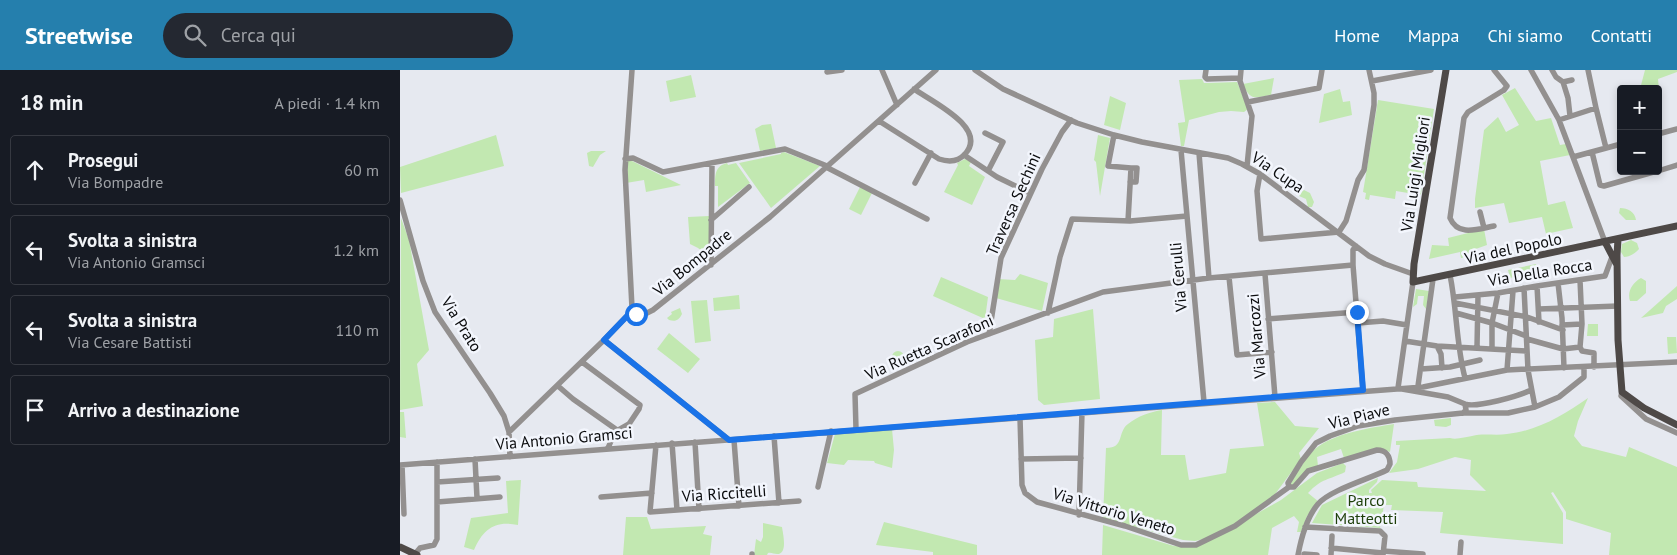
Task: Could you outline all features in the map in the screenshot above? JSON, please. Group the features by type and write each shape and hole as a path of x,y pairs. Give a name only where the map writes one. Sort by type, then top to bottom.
{"main road":[{"name":"Via Luigi Migliori","path":"1413,278 1446,70"},
{"name":"Via del Popolo","path":"1413,278 1434,278 1450,275 1677,226"},
{"path":"1611,241 1615,256"},
{"path":"1611,241 1617,265 1619,365 1622,392 1644,408 1677,425"},
{"path":"1590,245 1615,256"},
{"path":"400,547 416,554"}],"street":[{"path":"510,432 629,314 632,305 625,196 625,159 632,70"},
{"path":"826,72 842,70"},
{"path":"882,70 897,105"},
{"name":"Via Bompadre","path":"629,314 645,314 653,310 711,265 770,216 936,70"},
{"name":"Via Cupa","path":"975,70 1003,89 1070,120 1114,135 1228,158 1247,166 1379,262 1413,278"},
{"path":"1206,70 1205,78 1207,79 1240,78"},
{"path":"1241,70 1240,78 1252,120 1247,166"},
{"path":"1248,102 1320,87 1322,70"},
{"path":"1260,174 1257,191 1261,239 1339,232 1346,221 1358,180 1364,170 1374,105 1370,70"},
{"path":"1372,81 1431,70"},
{"path":"1494,70 1504,90 1468,112 1464,118 1450,218 1456,228 1462,230 1494,226"},
{"path":"1531,70 1559,120 1573,157 1611,241"},
{"path":"1552,70 1556,78 1563,82 1572,80"},
{"path":"1588,70 1606,148"},
{"path":"1563,82 1568,98 1570,116"},
{"path":"878,121 946,161 953,161 965,153 971,137 967,126 914,90"},
{"path":"1559,120 1596,108"},
{"name":"Traversa Sechini","path":"990,334 1001,258 1031,191 1070,120"},
{"path":"1662,133 1677,129"},
{"path":"985,132 1003,142 989,169"},
{"path":"1114,135 1108,166 1137,168 1138,170 1136,182 1130,182 1128,220"},
{"path":"1573,157 1617,145"},
{"path":"625,159 633,158 663,172 785,149 826,166 927,219"},
{"name":"Via Cerulli","path":"1181,150 1204,402"},
{"path":"1592,152 1600,184 1604,186 1643,175"},
{"path":"915,183 931,153"},
{"path":"965,153 989,169 997,177 1031,191"},
{"path":"1199,153 1209,278"},
{"path":"711,265 712,163"},
{"path":"1662,170 1677,166"},
{"path":"712,220 748,186"},
{"name":"Via Prato","path":"400,200 423,281 435,312 504,416 510,432 510,457"},
{"path":"1480,212 1484,228"},
{"path":"1048,313 1060,257 1072,219 1143,221 1187,216"},
{"path":"1356,246 1353,250 1353,266 1363,390"},
{"name":"Via Della Rocca","path":"1454,297 1478,296 1605,276 1615,256"},
{"name":"Via Ruetta Scarafoni","path":"856,429 855,394 967,342 1103,292 1209,278 1353,266"},
{"name":"Via Marcozzi","path":"1265,274 1275,397"},
{"path":"1450,275 1464,378"},
{"path":"1229,277 1237,355 1272,352"},
{"path":"1413,278 1398,388 1448,397 1472,405 1520,396 1532,390"},
{"path":"1418,386 1434,278"},
{"path":"1580,280 1582,308 1580,347 1582,351 1594,353 1594,367"},
{"path":"1558,283 1560,308 1562,310 1564,368"},
{"path":"1538,286 1539,322"},
{"path":"1524,288 1528,370 1534,407"},
{"path":"1507,370 1514,290"},
{"path":"1492,348 1492,323 1498,293"},
{"path":"1477,347 1476,319 1478,296"},
{"path":"1454,297 1477,308 1525,317 1563,328 1582,324"},
{"path":"1539,309 1618,306"},
{"path":"1268,319 1357,312"},
{"path":"1456,313 1492,323 1563,349 1580,347"},
{"path":"1358,323 1383,321 1407,324"},
{"path":"604,340 731,440 738,506"},
{"path":"1405,341 1437,346 1527,351"},
{"path":"1437,346 1442,368"},
{"path":"1421,370 1461,365 1480,360"},
{"path":"582,362 640,405 629,424 617,430 608,448"},
{"name":"Via Antonio Gramsci","path":"401,465 1020,418 1204,402 1424,387 1507,370 1677,362"},
{"name":"Via Piave","path":"1289,487 1288,483 1316,443 1330,436 1358,426 1394,420 1463,413 1508,413 1534,407 1566,392 1584,377 1584,367"},
{"path":"558,386 572,399 617,430"},
{"path":"1407,391 1418,386"},
{"path":"1418,386 1430,394"},
{"path":"1622,392 1621,396 1646,419 1677,433"},
{"path":"1489,402 1489,413"},
{"path":"1463,413 1466,410 1465,404"},
{"path":"1079,515 1082,412"},
{"name":"Via Vittorio Veneto","path":"1020,418 1022,485 1025,493 1030,498 1037,502 1125,526 1181,545 1196,545 1234,526 1289,487 1294,487 1308,472 1377,450 1383,451 1389,458 1390,464 1387,470 1332,494 1318,504 1306,527"},
{"path":"818,487 831,431"},
{"path":"774,436 779,503"},
{"path":"695,442 699,509"},
{"path":"672,443 678,510"},
{"path":"602,497 652,493 656,445"},
{"path":"1021,460 1081,458"},
{"path":"475,459 477,498"},
{"path":"416,554 420,548 434,545 437,542 437,462"},
{"path":"401,465 404,514"},
{"path":"437,482 498,478"},
{"name":"Via Riccitelli","path":"652,493 650,512 799,501"},
{"path":"437,502 500,497"},
{"path":"1317,555 1301,555 1306,527 1380,531 1385,536 1383,553"},
{"path":"1332,536 1331,552 1422,554"},
{"path":"1460,555 1461,542"}],"green space":[{"path":"1645,70 1677,70 1677,72 1658,79 1659,85 1641,85"},
{"path":"691,75 696,97 670,102 666,81"},
{"path":"1274,78 1271,95 1251,96 1243,84"},
{"path":"1202,79 1204,83 1237,82 1248,109 1244,112 1219,112 1189,120 1184,146 1181,146 1178,123 1185,122 1185,120 1179,80"},
{"path":"1515,88 1536,121 1551,118 1560,145 1566,144 1570,155 1540,161 1548,205 1565,201 1573,228 1546,234 1542,217 1509,223 1504,203 1475,208 1484,130 1498,117 1506,132 1519,125 1502,95"},
{"path":"1340,89 1343,102 1350,101 1352,115 1319,123 1324,94"},
{"path":"1110,96 1126,103 1120,130 1104,125"},
{"path":"1378,100 1434,109 1420,195 1396,191 1395,199 1370,195 1369,200 1365,199 1366,193 1363,192"},
{"path":"771,124 776,148 760,151 755,129 762,125"},
{"path":"496,135 504,166 401,193 400,167"},
{"path":"1098,135 1110,138 1100,196 1096,162 1094,160"},
{"path":"591,151 606,151 600,155 593,167 589,166 587,153"},
{"path":"784,152 820,166 771,208 739,163"},
{"path":"627,156 632,161 681,185 646,192 644,180 626,183"},
{"path":"965,159 971,162 969,166 985,177 972,205 944,192 958,165 957,163"},
{"path":"727,163 728,165 736,163 750,183 718,207 718,186 715,186 716,175 720,166"},
{"path":"860,187 872,193 861,215 849,209"},
{"path":"1304,190 1310,193 1314,202 1312,207 1308,207 1306,199 1299,196 1299,193"},
{"path":"1620,208 1631,211 1636,220 1626,220 1619,213"},
{"path":"709,216 710,258 690,244 688,217"},
{"path":"401,218 409,240 429,350 417,364 423,406 400,410"},
{"path":"1484,229 1487,245 1470,251 1470,256 1461,258 1460,252 1429,259 1432,245 1449,246 1448,238"},
{"path":"1631,240 1637,243 1639,249 1624,257 1621,252 1622,244"},
{"path":"1536,264 1538,271 1510,278 1508,270"},
{"path":"1020,274 1048,283 1042,311 996,298 998,279 1015,280"},
{"path":"941,277 988,297 985,319 933,296"},
{"path":"1641,278 1646,281 1646,293 1637,301 1630,301 1629,294 1631,288"},
{"path":"1677,286 1677,299 1666,306 1663,313 1641,318"},
{"path":"1416,289 1429,291 1426,309 1423,305 1424,296 1418,296 1417,304 1413,307"},
{"path":"739,295 740,309 714,311 713,298"},
{"path":"707,300 711,341 695,343 691,301"},
{"path":"680,308 682,314 678,319 671,321 667,318 672,314 671,312"},
{"path":"1093,309 1100,399 1044,405 1038,400 1035,340 1053,337 1054,319"},
{"path":"1588,324 1598,324 1598,336 1587,336"},
{"path":"669,333 700,359 688,373 657,349"},
{"path":"1667,337 1676,337 1677,353 1668,354"},
{"path":"898,351 904,357 898,363 892,357"},
{"name":"Parco Matteotti","path":"1588,398 1574,436 1582,446 1626,457 1629,447 1677,467 1677,555 1609,555 1611,533 1566,519 1566,512 1553,492 1551,493 1563,513 1563,544 1440,533 1443,512 1391,510 1392,505 1384,505 1380,528 1312,523 1322,505 1378,478 1377,482 1369,490 1369,493 1372,493 1371,490 1382,480 1417,482 1418,487 1486,491 1470,475 1471,460 1455,457 1418,469 1389,473 1397,462 1400,445 1396,445 1396,441 1458,439 1476,435 1503,435 1529,430 1550,421"},
{"path":"1275,402 1295,426 1319,428 1299,453 1301,459 1273,497 1233,525 1208,538 1195,541 1183,540 1103,518 1106,448 1118,443 1125,427 1132,421 1144,415 1162,410 1161,455 1185,455 1189,480 1226,473 1230,449 1264,446 1257,403"},
{"path":"400,412 404,412 406,438 400,437"},
{"path":"1451,418 1451,425 1446,427 1435,426 1434,420"},
{"path":"1394,424 1390,452 1380,448 1344,458 1341,449 1317,457 1318,466 1292,486 1290,484 1308,457 1323,443 1353,432"},
{"path":"892,429 894,450 892,468 875,463 874,461 848,460 844,465 827,463 835,434"},
{"path":"1343,463 1346,466 1345,472 1322,482 1308,493 1319,502 1307,516 1301,532 1297,532 1299,522 1294,516 1272,528 1268,555 1102,555 1103,525 1174,546 1190,547 1208,541 1281,500 1317,473"},
{"path":"521,480 518,525 496,525 481,537 474,550 464,547 471,518 508,513 506,481"},
{"path":"626,517 647,517 651,529 706,526 703,534 712,536 710,555 623,555"},
{"path":"884,522 977,545 977,555 933,555 933,552 876,545"},
{"path":"763,523 782,527 784,547 780,553 754,555 756,539 761,542 763,537"}],"route":[{"path":"636,314 629,314 604,340 729,440 1363,390 1357,312"}]}
